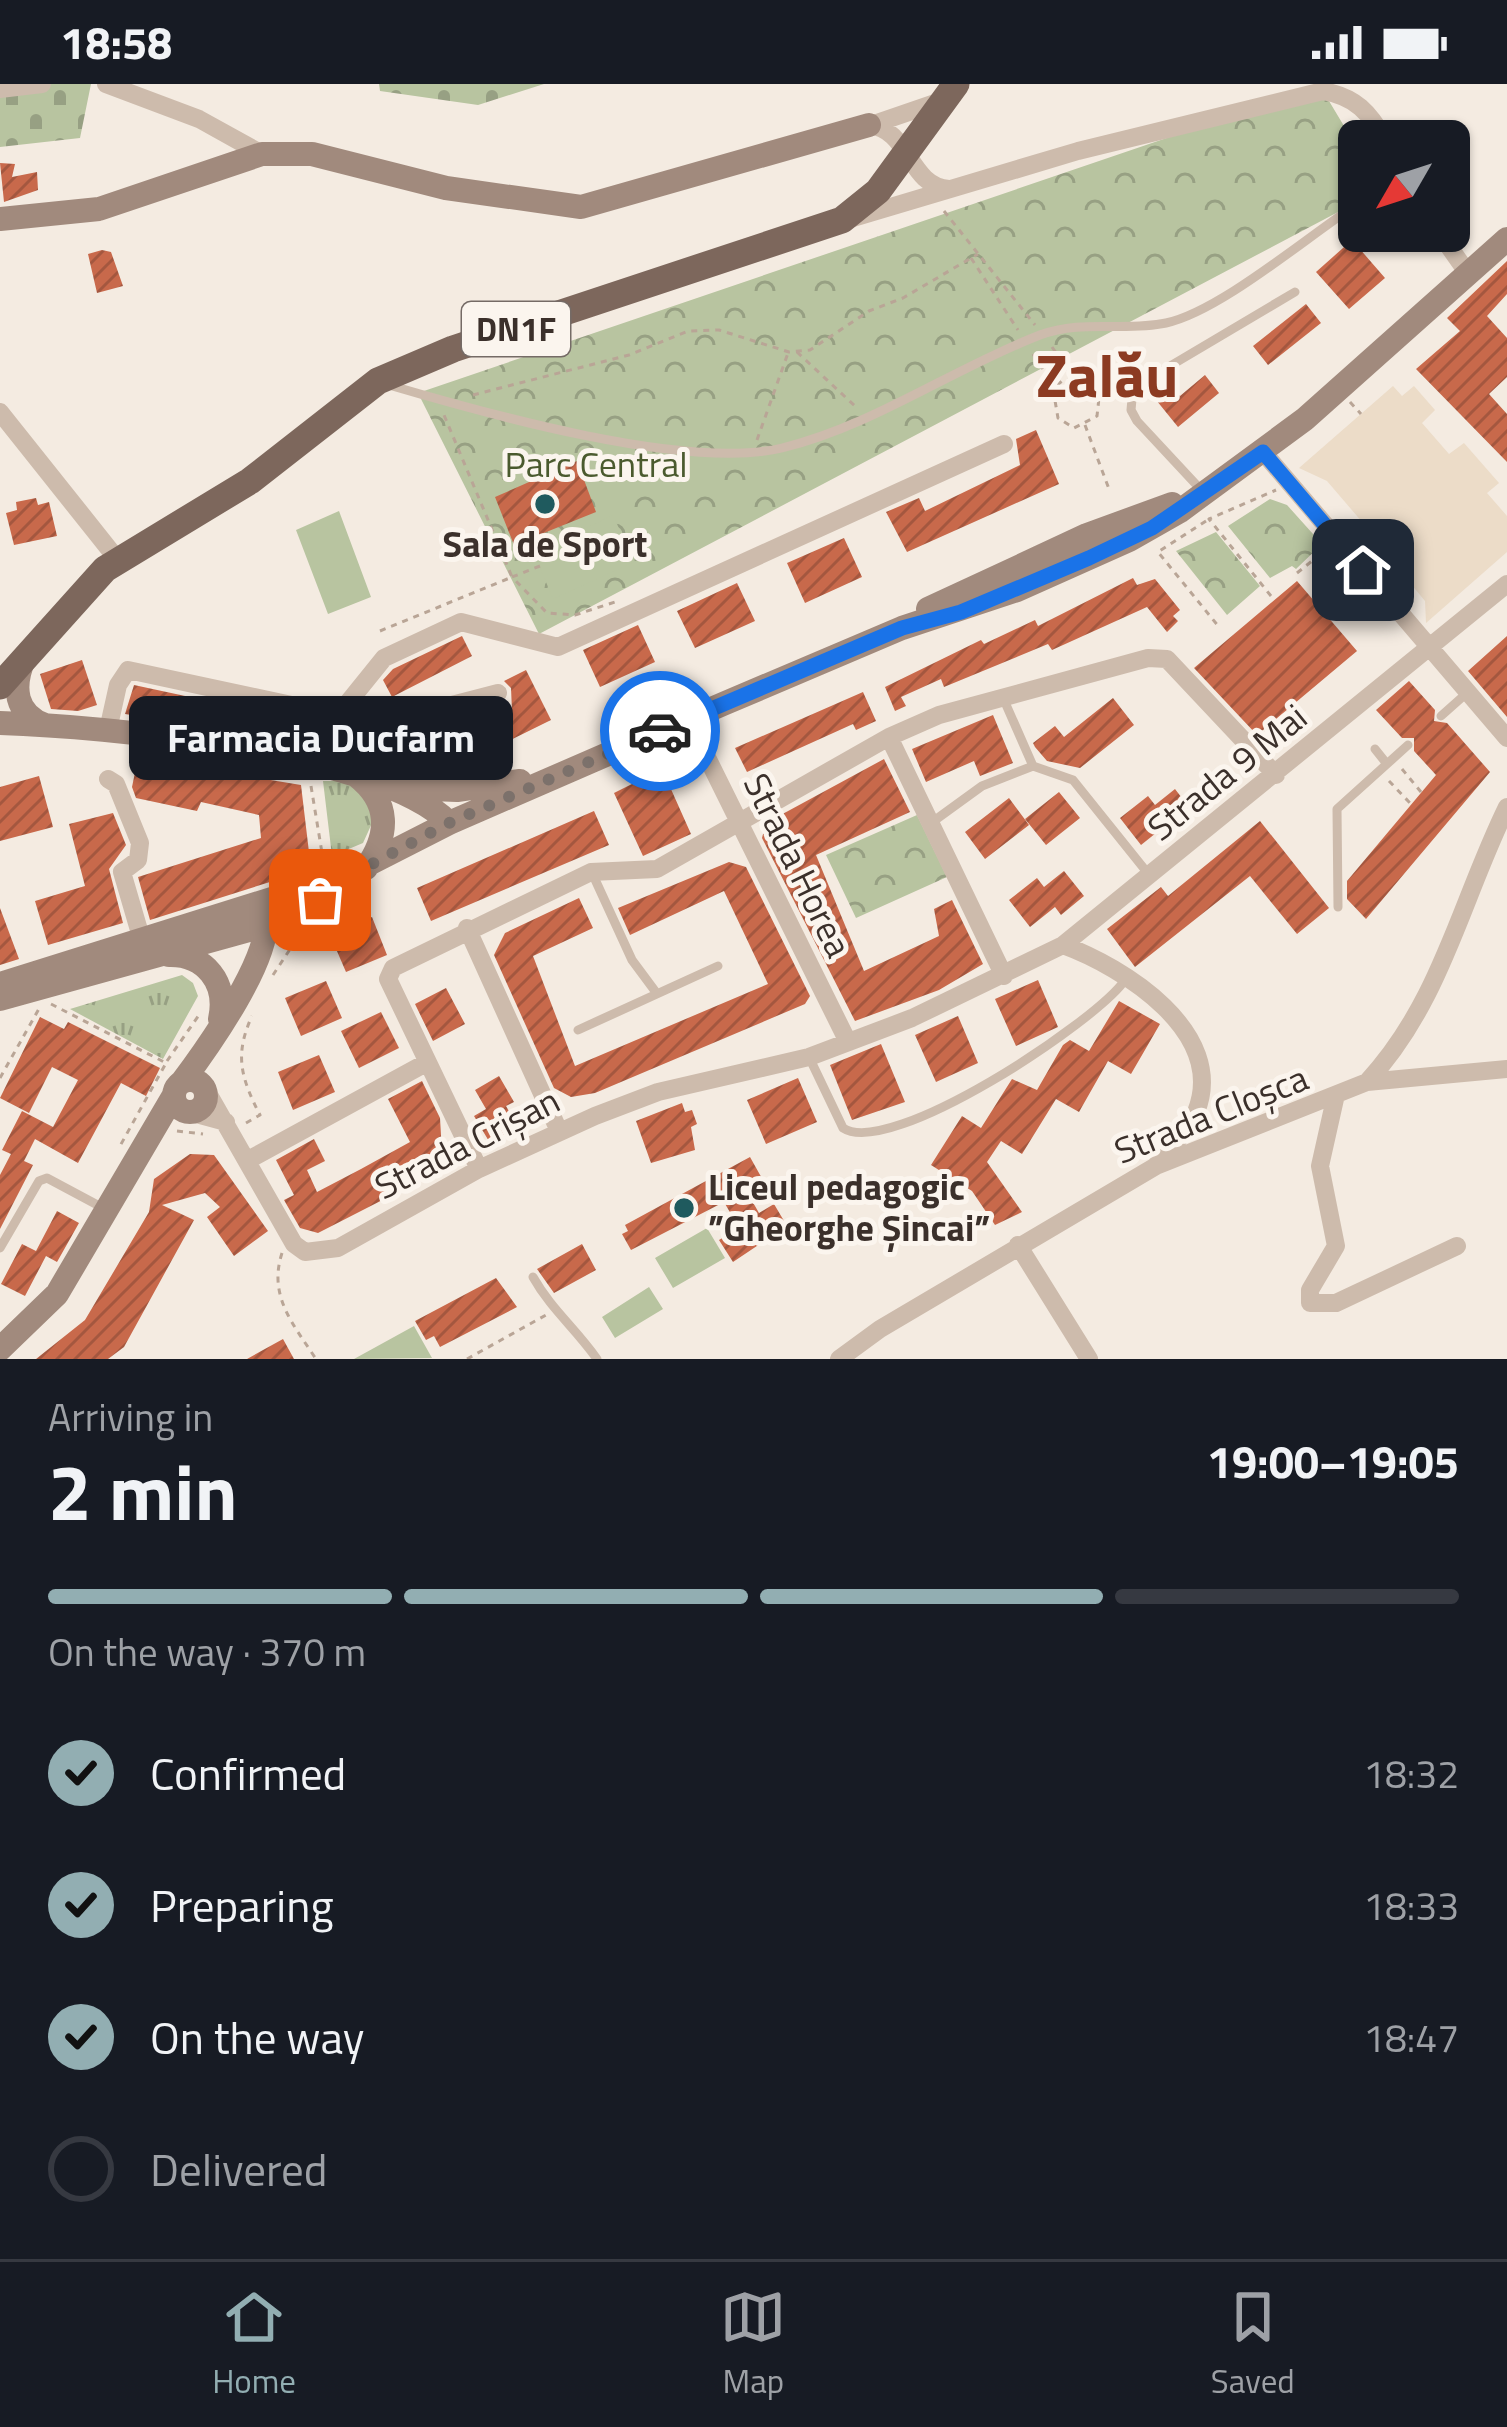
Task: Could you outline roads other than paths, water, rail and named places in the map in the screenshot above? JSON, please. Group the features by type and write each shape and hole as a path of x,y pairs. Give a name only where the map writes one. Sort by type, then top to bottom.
{"main road":[{"name":"DN1F","path":"1,685 33,644 117,559 250,482 378,381 452,350 829,226 866,203 951,90"},
{"path":"0,219 99,209 262,154 312,154 446,188 581,207 869,125"},
{"path":"0,984 338,890 370,865 449,823 572,768 902,628 961,612 1152,528 1263,452 1507,239"},
{"path":"33,644 20,669 17,697 26,713 46,725"},
{"path":"2,723 108,730 357,776 392,786 432,806 449,823"},
{"path":"392,786 457,790 572,768"},
{"path":"357,776 382,804 382,832 370,865"},
{"path":"210,1018 262,949 264,913"},
{"path":"0,1349 57,1294 158,1128 186,1091 206,1051 210,1018 220,994 205,963 150,946 10,1004"}],"street":[{"path":"0,89 42,84"},
{"path":"106,84 199,119 262,154"},
{"path":"869,125 927,108 951,90"},
{"path":"829,226 1078,151 1323,92 1346,96 1372,120"},
{"path":"869,125 892,132 930,184 944,195"},
{"path":"1453,252 1469,275"},
{"path":"0,412 117,559"},
{"path":"315,771 344,707 384,658 460,622 558,647 1004,444"},
{"path":"1263,452 1507,738"},
{"name":"Strada 9 Mai","path":"1063,945 1507,584"},
{"path":"478,1169 424,1064 388,979 393,968 466,928 592,872 658,869 890,737 1002,695 1148,658 1166,659 1276,776"},
{"path":"108,730 122,674 128,670 398,719 498,693"},
{"name":"Strada Horea","path":"688,719 848,1040"},
{"path":"890,737 1004,976"},
{"path":"108,779 116,784 140,843 138,860 122,872 150,946"},
{"path":"1367,1082 1402,1044 1439,977 1507,808"},
{"path":"466,928 559,1131"},
{"path":"1063,945 1127,977 1161,1002 1197,1062 1200,1097 1195,1116 1156,1166"},
{"name":"Strada Crișan","path":"250,1159 290,1239 305,1252 338,1247 478,1169 559,1131 658,1092 809,1057 912,1018 1063,945"},
{"path":"186,1091 226,1121 250,1159 424,1064"},
{"name":"Strada Cloșca","path":"839,1359 1018,1245 1156,1166 1335,1099 1367,1082 1507,1070"},
{"path":"186,1091 226,1121"},
{"path":"1335,1099 1320,1166 1336,1246 1310,1290 1310,1303 1336,1304 1457,1246"},
{"path":"1018,1245 1089,1359"}],"lane":[{"path":"378,381 628,442 707,453 782,448 866,416 1042,334 1092,324 1133,326 1186,316 1338,217"},
{"path":"1204,493 1137,421 1131,410 1133,388 1295,292"},
{"path":"1441,716 1468,692"},
{"path":"1002,695 1033,766"},
{"path":"1338,907 1336,808 1408,745"},
{"path":"1376,749 1386,764"},
{"path":"931,823 982,786 1033,766 1073,780 1150,875"},
{"path":"592,872 632,960 655,991"},
{"path":"578,1030 718,966"},
{"path":"809,1057 843,1128 861,1134 918,1119 1016,1065 1091,1014 1127,977"},
{"path":"0,1248 38,1181 47,1178 110,1212"},
{"path":"533,1276 552,1311 577,1331 597,1359"}],"place":[{"name":"Sala de Sport","path":"545,504"},
{"name":"Farmacia Ducfarm","path":"320,900"},
{"name":"Liceul pedagogic ”Gheorghe Șincai”","path":"684,1208"}],"district":[{"name":"Zalău","path":"1107,376"}],"park label":[{"name":"Parc Central","path":"596,464"}]}
